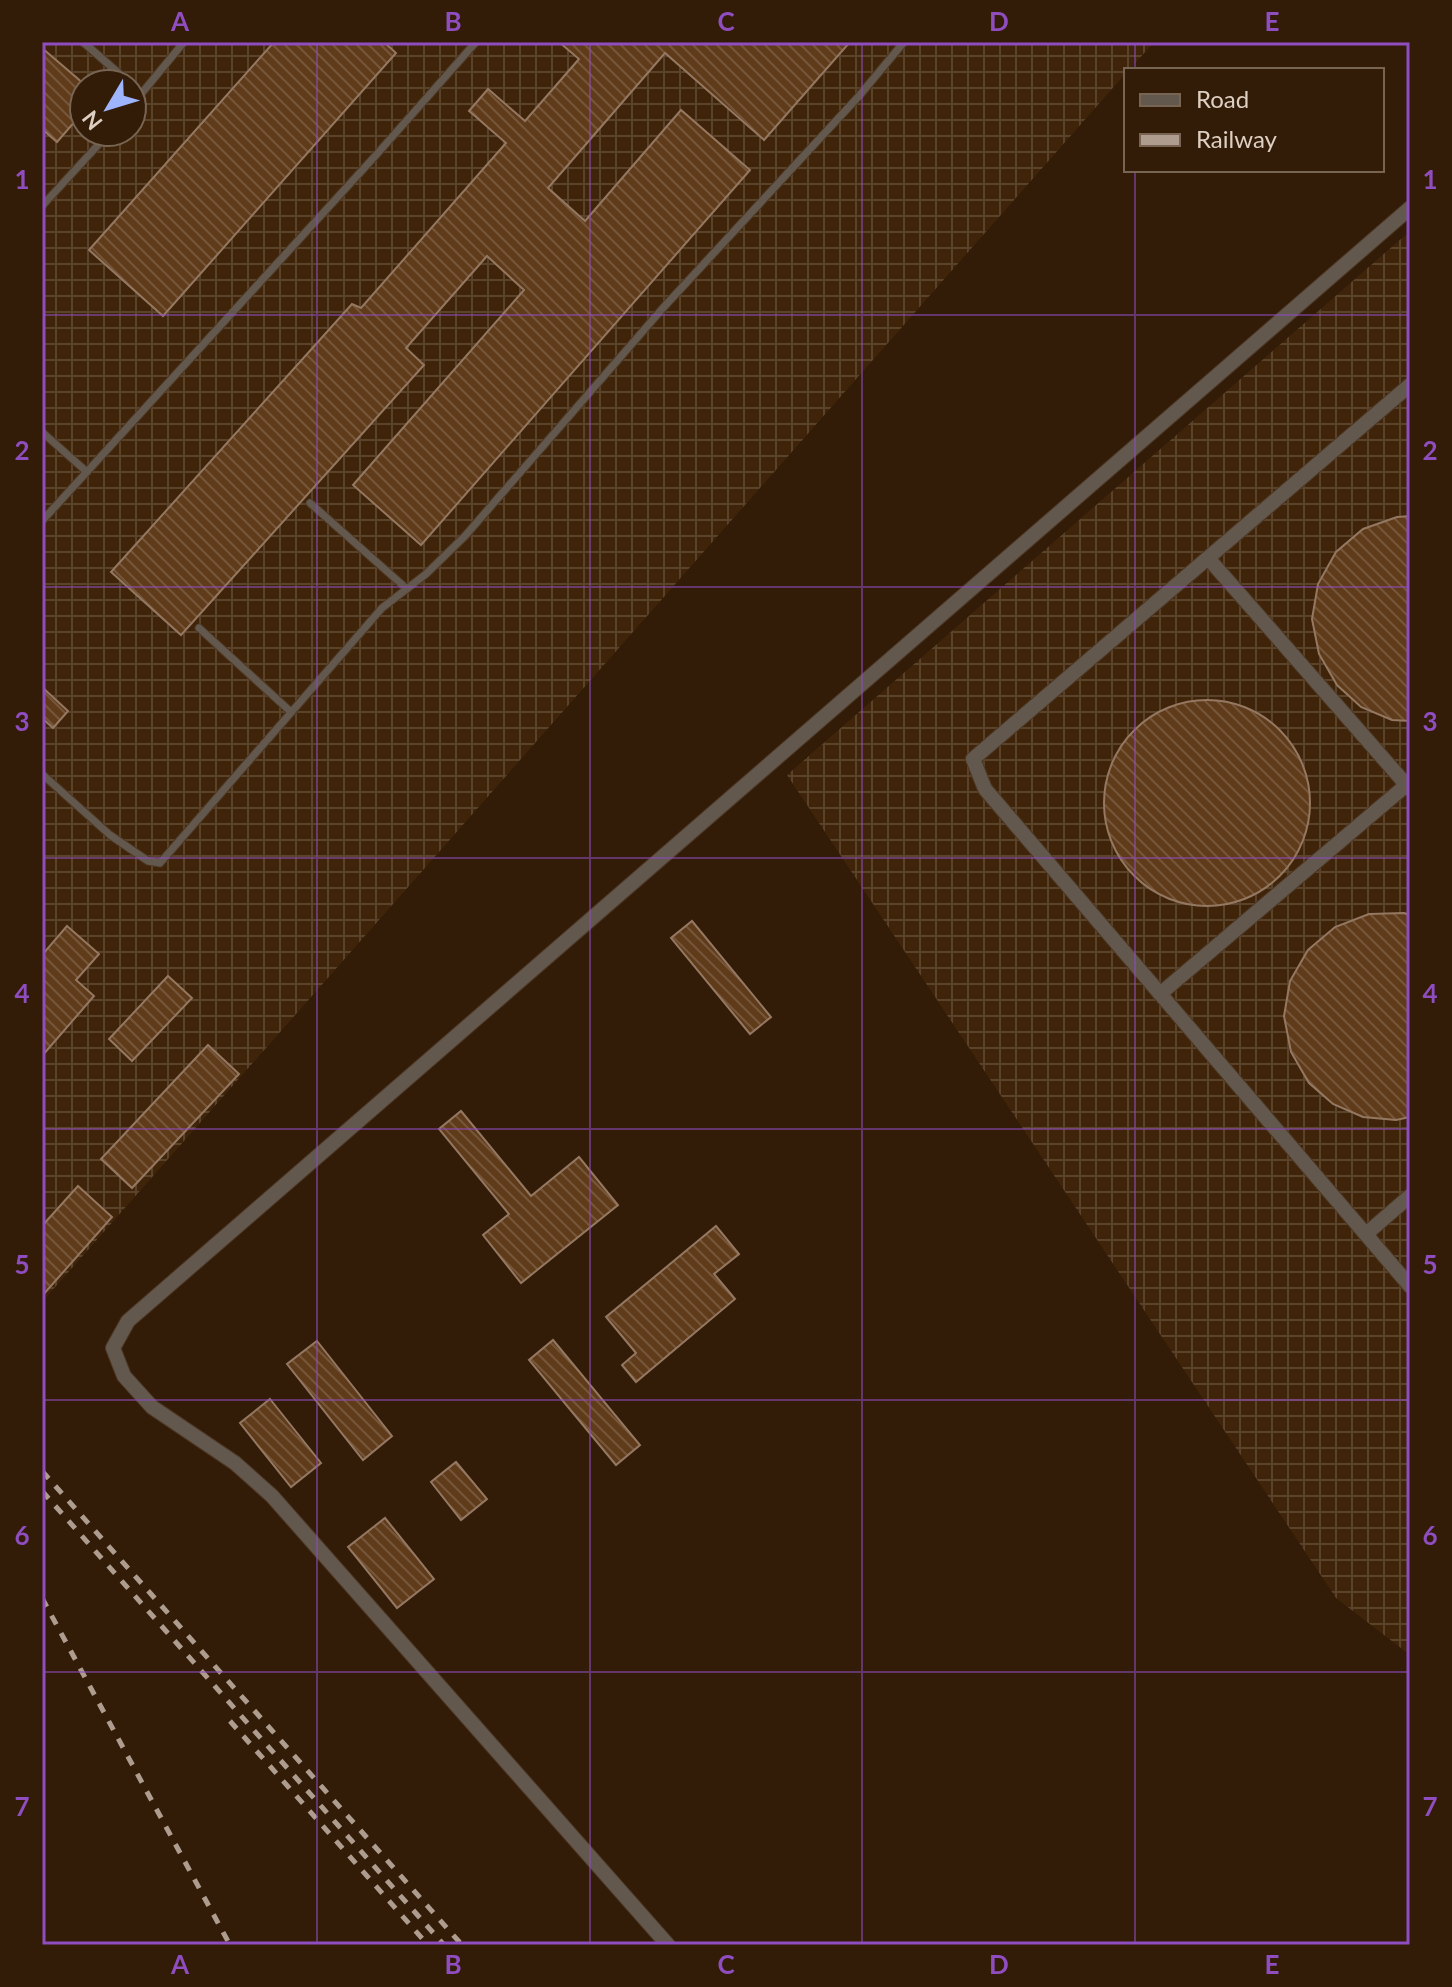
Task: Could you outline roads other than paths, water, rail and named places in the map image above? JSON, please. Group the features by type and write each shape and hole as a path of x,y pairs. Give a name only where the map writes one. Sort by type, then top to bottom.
{"street":[{"path":"668,1945 272,1496 235,1463 152,1407 124,1376 113,1348 128,1321 1410,208"},
{"path":"1410,385 973,759 985,789 1410,1286"},
{"path":"1160,994 1409,785 1208,558"},
{"path":"1366,1234 1410,1196"}],"lane":[{"path":"83,42 113,68"},
{"path":"148,86 184,42"},
{"path":"42,521 476,42"},
{"path":"42,774 110,835 148,861 160,863 382,608 465,536 663,308 859,96 904,42"},
{"path":"42,206 95,148"},
{"path":"42,432 87,472"},
{"path":"310,503 407,589"},
{"path":"199,628 291,712"}],"railway":[{"path":"42,1471 462,1945"},
{"path":"42,1491 444,1945"},
{"path":"42,1598 230,1945"},
{"path":"230,1721 428,1945"}]}
